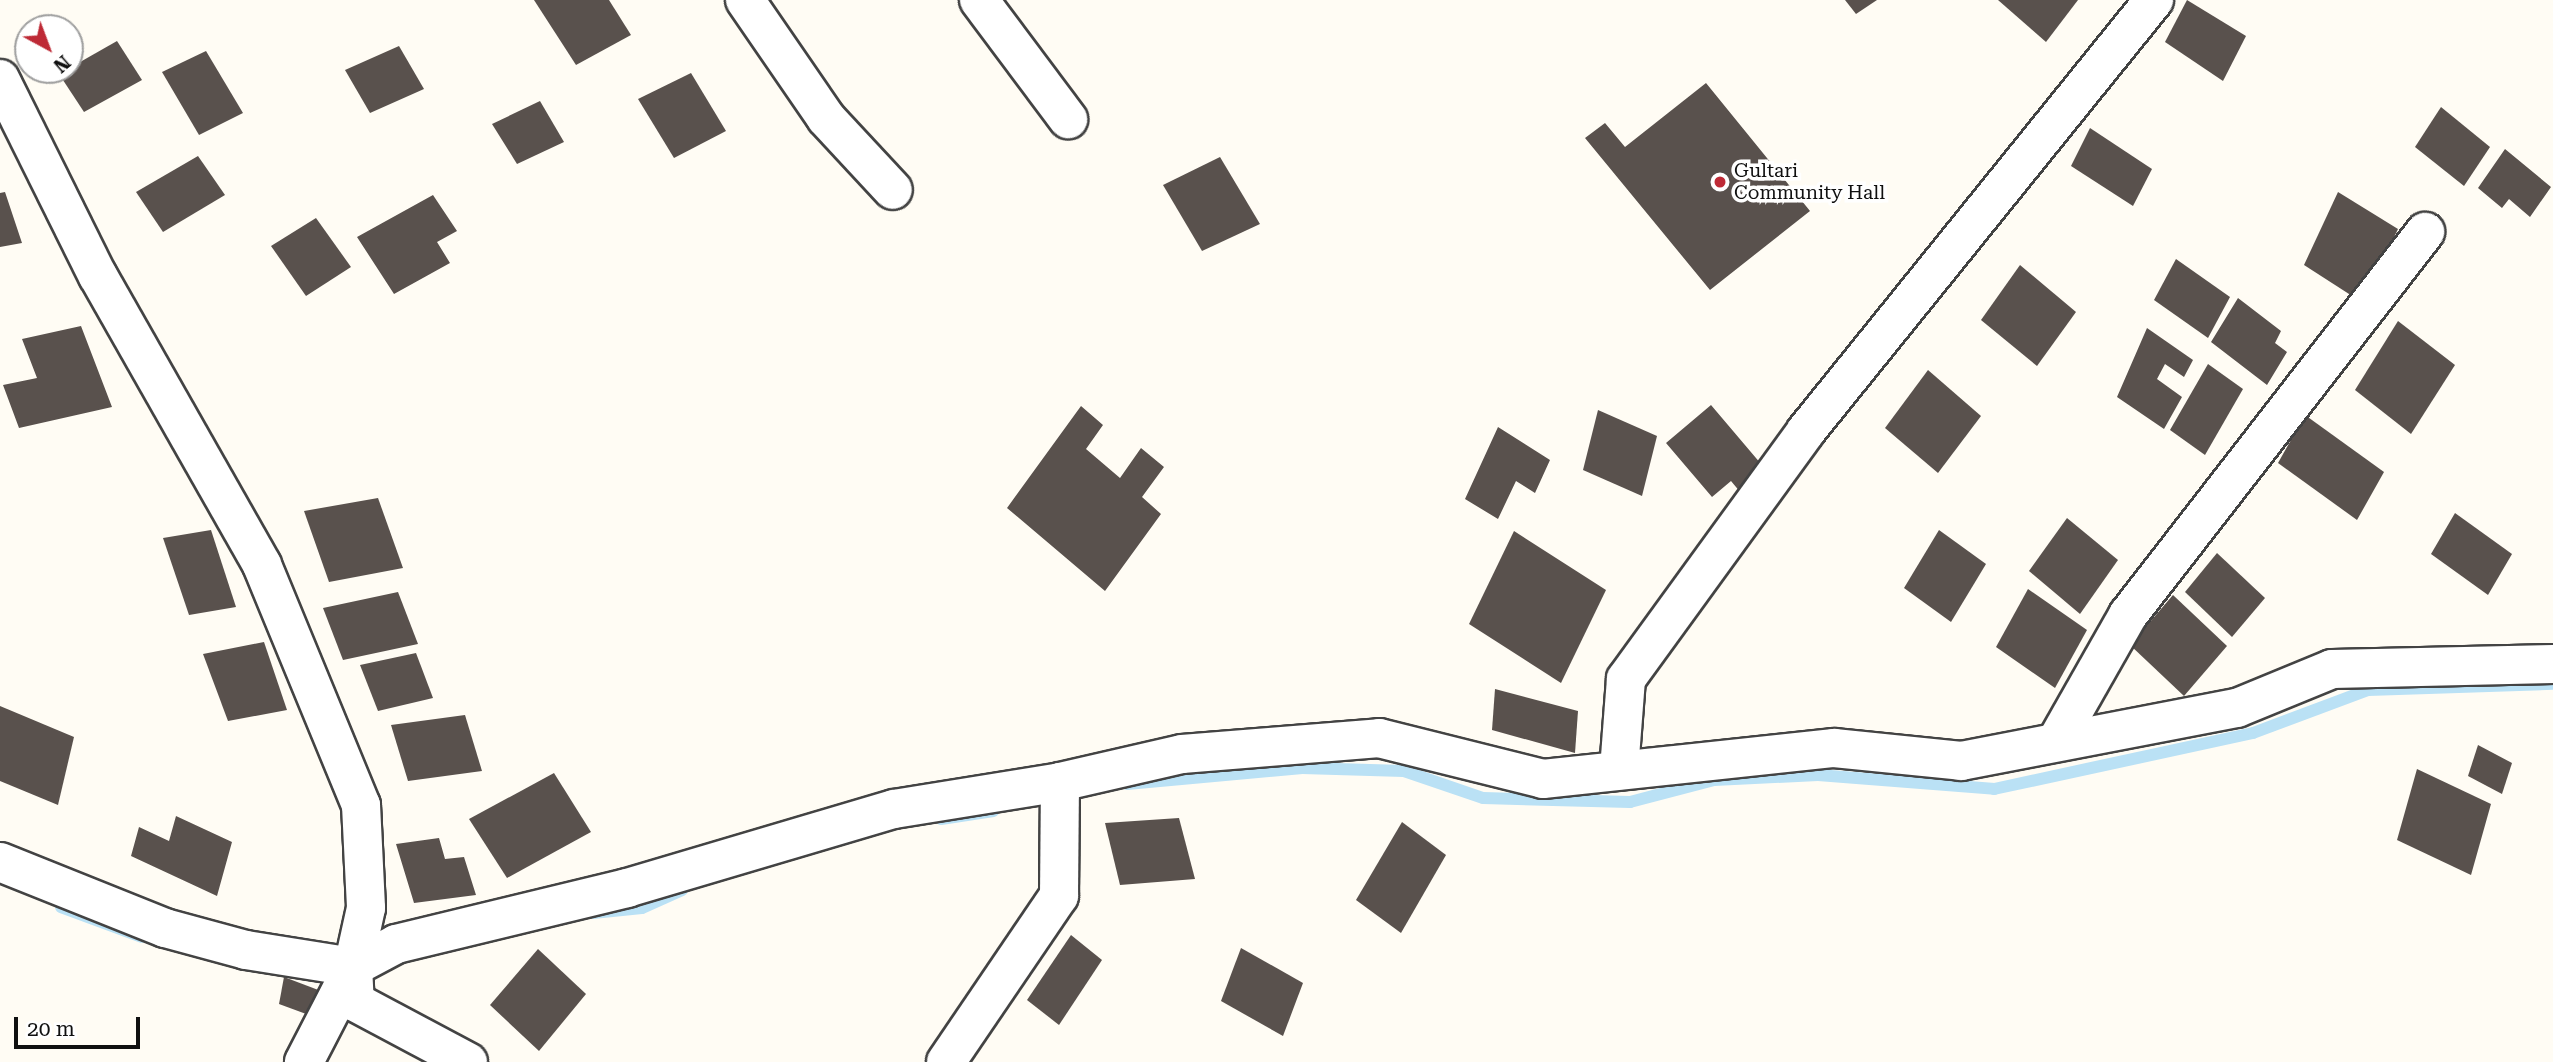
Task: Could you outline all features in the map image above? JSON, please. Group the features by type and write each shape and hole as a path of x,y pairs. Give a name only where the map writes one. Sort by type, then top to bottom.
{"street":[{"path":"746,0 827,118 893,190"},
{"path":"979,0 1068,119"},
{"path":"1619,771 1626,679 1806,431 2154,0"},
{"path":"0,79 99,276 262,565 316,689 361,805 366,908 353,967 304,1062"},
{"path":"2057,740 2128,615 2425,232"},
{"path":"0,862 165,928 246,950 353,967 396,944 627,888 894,809 1060,782 1182,754 1379,738 1543,779 1834,748 1961,761 2057,740 2237,708 2332,668 2553,664"},
{"path":"946,1062 1059,896 1060,782"},
{"path":"353,967 355,1002 468,1062"}],"building":[{"path":"534,0 609,0 631,35 576,65"},
{"path":"1845,0 1877,0 1856,14"},
{"path":"1998,0 2078,0 2046,42"},
{"path":"2187,0 2246,36 2223,81 2165,42"},
{"path":"117,41 142,80 84,112 66,84 84,84 84,60"},
{"path":"399,46 424,89 370,113 345,70"},
{"path":"206,51 243,113 199,135 162,72"},
{"path":"691,73 726,131 674,158 638,99"},
{"path":"1706,83 1810,211 1710,290 1585,138 1605,123 1625,147"},
{"path":"540,101 564,142 517,164 492,124"},
{"path":"2441,107 2490,147 2464,186 2415,147"},
{"path":"2090,128 2152,169 2133,206 2071,166"},
{"path":"2505,149 2551,187 2530,217 2509,199 2502,208 2478,188"},
{"path":"198,156 225,195 163,232 136,192"},
{"path":"1220,157 1260,224 1202,251 1163,185"},
{"path":"5,192 22,243 0,247 0,193"},
{"path":"2338,192 2398,229 2363,303 2304,265"},
{"path":"433,195 457,231 437,242 450,263 394,294 357,237"},
{"path":"316,218 351,267 306,296 271,246"},
{"path":"2176,259 2230,297 2208,338 2154,300"},
{"path":"2020,265 2076,312 2037,366 1981,320"},
{"path":"2238,298 2281,331 2275,343 2287,352 2267,385 2211,342"},
{"path":"2398,321 2455,365 2411,434 2355,390"},
{"path":"81,326 112,407 19,428 3,385 37,378 22,339"},
{"path":"2147,328 2193,360 2184,377 2165,364 2157,379 2182,397 2164,429 2117,397"},
{"path":"2208,364 2243,389 2205,455 2170,430"},
{"path":"1928,370 1981,416 1938,473 1885,428"},
{"path":"1711,405 1767,471 1741,493 1731,481 1712,497 1666,443"},
{"path":"1081,406 1103,425 1086,449 1120,478 1141,448 1164,467 1142,497 1161,514 1105,591 1007,508"},
{"path":"1598,410 1657,436 1642,496 1583,470"},
{"path":"2305,415 2384,472 2357,520 2278,463"},
{"path":"1498,427 1550,460 1535,493 1516,481 1498,519 1465,499"},
{"path":"378,498 403,568 329,582 304,511"},
{"path":"2455,513 2512,554 2488,595 2431,554"},
{"path":"2067,518 2118,560 2080,614 2029,571"},
{"path":"211,530 236,607 189,615 163,538"},
{"path":"1939,530 1986,564 1951,622 1904,588"},
{"path":"1514,531 1606,590 1561,683 1469,624"},
{"path":"2217,553 2265,598 2232,637 2185,592"},
{"path":"2028,589 2087,630 2055,688 1996,647"},
{"path":"398,592 418,644 343,660 323,608"},
{"path":"2173,595 2227,646 2184,696 2130,645"},
{"path":"264,642 287,710 228,721 203,654"},
{"path":"416,653 433,698 378,711 360,665"},
{"path":"1495,689 1578,711 1575,753 1492,730"},
{"path":"0,706 74,737 58,805 0,781"},
{"path":"465,715 482,771 408,781 391,725"},
{"path":"2478,745 2512,763 2502,794 2468,776"},
{"path":"2417,769 2491,804 2471,875 2397,840"},
{"path":"554,773 591,832 507,878 469,819"},
{"path":"176,816 232,842 217,896 131,856 139,827 169,841"},
{"path":"1179,818 1195,879 1120,885 1105,823"},
{"path":"1402,822 1446,855 1401,933 1356,900"},
{"path":"439,838 445,859 464,857 476,895 414,903 396,844"},
{"path":"1071,935 1102,960 1059,1025 1027,1000"},
{"path":"1241,948 1303,983 1283,1036 1221,1001"},
{"path":"538,949 586,994 539,1051 490,1005"},
{"path":"284,977 321,991 317,1018 279,1004"}],"waterway":[{"path":"1127,784 1302,768 1404,771 1483,798 1630,802 1714,780 1818,775 1994,789 2253,733 2368,690 2553,684"},
{"path":"941,819 993,811"},
{"path":"593,913 642,908 682,890"},
{"path":"61,907 142,937"}],"place":[{"name":"Gultari Community Hall","path":"1720,182"}]}
